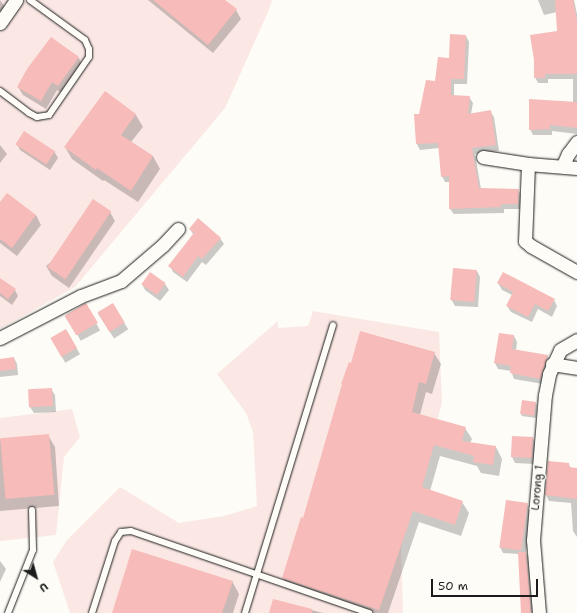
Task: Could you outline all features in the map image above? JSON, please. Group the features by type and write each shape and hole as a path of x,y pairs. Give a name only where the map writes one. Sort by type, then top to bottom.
{"street":[{"path":"0,23 16,0"},
{"path":"563,165 568,154 577,142"},
{"path":"483,157 528,164 563,165 577,168"},
{"path":"528,164 525,241 531,246 577,272"},
{"path":"0,338 81,296 120,281 178,229"},
{"path":"577,340 560,350 552,364 577,368"},
{"name":"Lorong 1","path":"539,613 533,540 545,395 552,364"}],"lane":[{"path":"0,91 29,113 37,117 49,115 89,57 89,49 84,40 30,0"},
{"path":"245,613 333,325"},
{"path":"8,613 33,550 32,510"},
{"path":"92,613 115,542 121,532 131,531 369,613"}],"shaded area":[{"path":"0,0 272,0 225,108 75,287 0,329"},
{"path":"313,311 439,332 442,403 401,547 403,613 70,613 53,562 67,540 120,487 179,523 224,516 257,506 253,432 246,413 217,374 278,321 278,328 308,326"},
{"path":"72,409 80,437 64,457 56,535 0,541 0,418"}],"building":[{"path":"153,0 225,0 237,9 208,45"},
{"path":"555,0 573,0 577,20 577,74 545,74 545,78 534,78 534,60 530,35 557,31"},
{"path":"450,34 466,35 464,79 451,79 451,95 470,96 468,114 491,110 496,145 472,148 479,188 519,189 518,204 501,204 501,207 449,209 449,176 441,177 438,143 416,144 414,114 419,114 426,80 435,81 438,57 449,58"},
{"path":"51,37 79,57 58,86 52,82 41,101 17,87 27,69"},
{"path":"105,91 136,114 121,135 153,156 131,191 97,168 96,170 64,147"},
{"path":"529,99 577,102 577,128 550,125 550,129 529,130"},
{"path":"24,131 55,151 46,165 15,144"},
{"path":"7,193 36,215 12,248 0,239 0,202"},
{"path":"93,199 111,211 65,279 47,267"},
{"path":"198,218 221,238 202,259 198,256 183,277 168,266 194,233 189,229"},
{"path":"453,268 477,270 474,302 450,300"},
{"path":"150,272 166,283 157,295 141,284"},
{"path":"503,272 555,299 548,311 535,304 528,317 506,306 513,292 497,283"},
{"path":"0,278 16,289 8,299 0,293"},
{"path":"86,303 98,323 76,336 65,316"},
{"path":"113,303 125,323 109,332 98,312"},
{"path":"66,329 77,348 61,357 50,338"},
{"path":"360,331 435,352 426,384 419,382 412,412 466,427 462,441 496,446 493,465 473,462 474,456 434,445 422,487 463,501 455,525 413,511 379,610 282,578 301,517 303,518 341,384 349,362 351,363"},
{"path":"499,333 514,335 512,349 548,355 540,379 510,373 511,366 494,363"},
{"path":"14,357 16,369 0,371 0,359"},
{"path":"52,388 53,406 29,407 28,389"},
{"path":"522,400 536,402 534,416 520,414"},
{"path":"49,434 54,495 6,499 0,438"},
{"path":"512,436 533,437 532,458 511,457"},
{"path":"548,461 569,463 569,467 577,468 577,499 545,495"},
{"path":"506,500 528,503 521,551 499,548"},
{"path":"132,549 233,581 222,613 112,613"},
{"path":"518,552 526,552 531,613 521,613"},
{"path":"273,599 312,609 312,613 269,613"}]}
